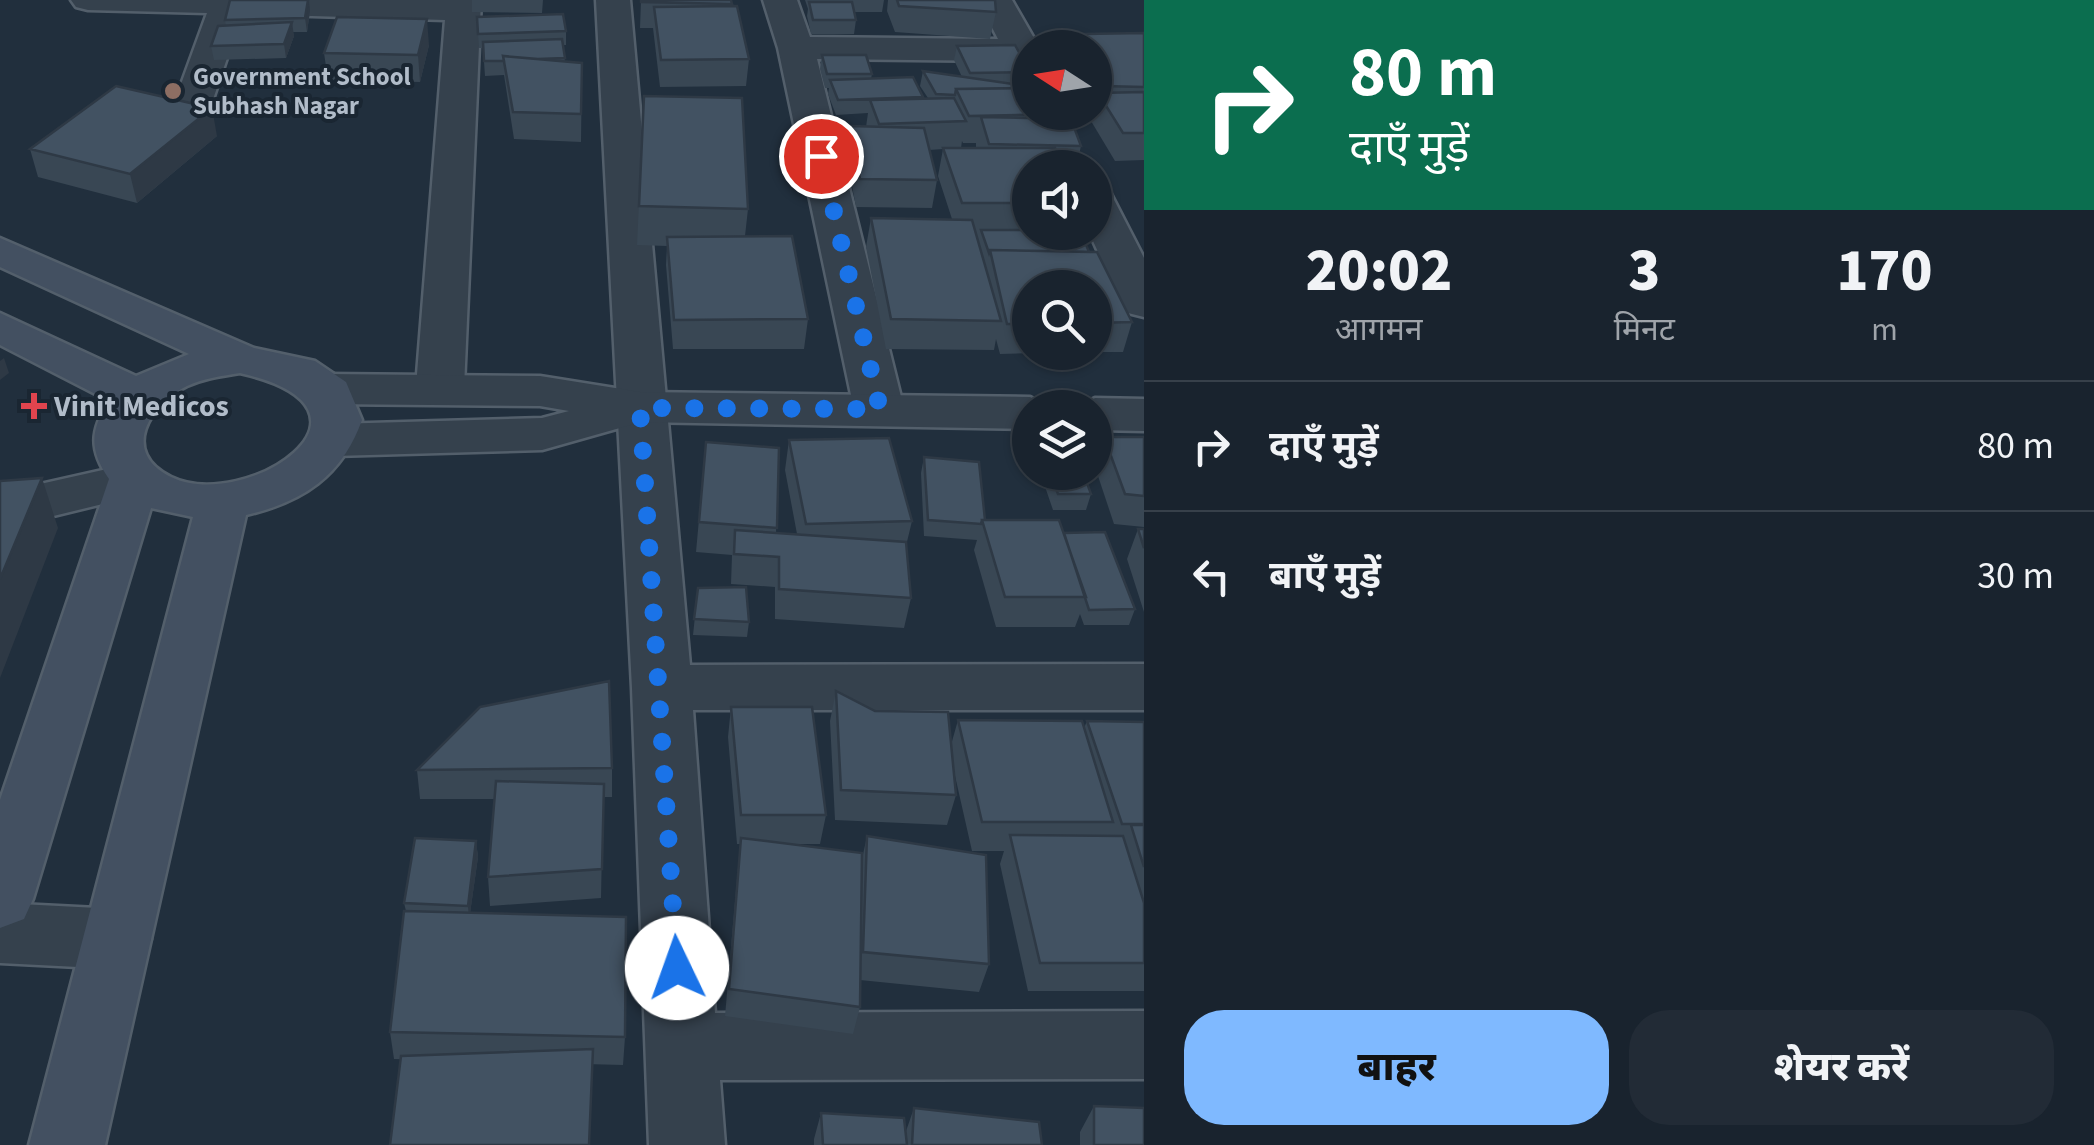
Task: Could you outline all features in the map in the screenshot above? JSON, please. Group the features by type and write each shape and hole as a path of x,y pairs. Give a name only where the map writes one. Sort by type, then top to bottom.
{"main road":[{"path":"0,251 240,359"},
{"path":"0,327 138,396"},
{"path":"240,359 275,362 305,372 326,388 338,413 334,440 320,461 294,480 262,494 224,501 185,500 151,491 134,480 116,454 118,424 138,396 167,377 202,364 240,359"},
{"path":"0,899 134,480"},
{"path":"68,1145 224,501"}],"street":[{"path":"88,0 464,5 440,386"},
{"path":"613,0 662,688 687,1145"},
{"path":"780,0 796,48 880,409"},
{"path":"995,0 1013,30"},
{"path":"187,120 228,4"},
{"path":"796,48 1012,55"},
{"path":"1112,236 1144,303"},
{"path":"326,388 440,386 540,390 640,408 1012,413"},
{"path":"334,440 542,434 640,408"},
{"path":"1112,414 1144,415"},
{"path":"0,511 134,480"},
{"path":"662,688 1144,687"},
{"path":"0,933 117,939"},
{"path":"682,1047 1144,1046"}],"building":[{"path":"230,0 308,0 305,18 225,20"},
{"path":"731,0 732,4 641,2"},
{"path":"897,0 995,0 996,12 899,6"},
{"path":"809,2 852,2 856,20 813,20"},
{"path":"737,6 749,59 661,60 654,7"},
{"path":"563,14 566,31 478,34 477,17"},
{"path":"337,17 427,19 418,55 324,53"},
{"path":"292,22 284,44 211,46 218,26"},
{"path":"1144,33 1144,87 1112,86 1112,34"},
{"path":"562,39 565,58 503,56 504,61 484,61 483,42"},
{"path":"1012,45 1012,72 970,73 957,46"},
{"path":"822,55 866,55 872,74 827,74"},
{"path":"503,56 582,63 581,114 513,112"},
{"path":"923,71 1012,84 1012,88 956,89 955,95 936,94"},
{"path":"913,77 923,97 838,100 830,80"},
{"path":"116,86 212,108 130,174 30,149"},
{"path":"1012,88 1012,115 969,116 956,89"},
{"path":"1144,92 1144,133 1123,133 1112,115 1112,93"},
{"path":"644,96 742,98 748,209 639,206"},
{"path":"954,98 966,121 879,124 870,100"},
{"path":"981,117 1012,118 1012,130 1075,130 1081,146 989,144"},
{"path":"850,126 924,128 937,180 860,179"},
{"path":"943,148 1055,148 1012,150 1012,203 962,203"},
{"path":"871,218 972,220 1001,321 891,319"},
{"path":"981,230 1012,230 1012,250 1089,252 990,250 989,253"},
{"path":"792,236 808,319 674,320 667,237"},
{"path":"990,250 1097,252 1106,270 1012,270 1012,324 1007,324"},
{"path":"1112,282 1132,322 1112,323"},
{"path":"1112,437 1144,437 1144,496 1125,494 1112,459"},
{"path":"889,438 912,521 806,524 789,440"},
{"path":"706,442 779,448 777,528 699,522"},
{"path":"924,457 979,462 985,520 981,524 928,520"},
{"path":"42,478 0,579 0,481"},
{"path":"1057,490 1090,490 1091,494 1058,494"},
{"path":"982,520 1059,520 1086,597 1005,597"},
{"path":"735,530 906,542 911,598 779,589 779,557 734,554"},
{"path":"1105,532 1135,609 1089,610 1064,533"},
{"path":"746,587 749,622 694,619 698,588"},
{"path":"609,681 612,768 417,770 480,707"},
{"path":"836,691 875,711 948,712 956,795 841,790"},
{"path":"731,707 812,707 826,815 741,815"},
{"path":"958,720 1082,721 1113,822 982,822"},
{"path":"1087,721 1144,722 1144,824 1122,824"},
{"path":"496,781 604,784 602,869 488,877"},
{"path":"1131,825 1144,825 1144,867"},
{"path":"1010,835 1123,836 1144,903 1144,963 1040,963"},
{"path":"867,836 986,855 989,964 863,952"},
{"path":"415,838 476,841 468,906 404,903"},
{"path":"741,838 862,853 860,1007 729,989"},
{"path":"404,911 626,917 625,1037 390,1032"},
{"path":"593,1049 589,1145 390,1145 401,1056"},
{"path":"1094,1106 1144,1108 1144,1145 1094,1145"},
{"path":"914,1108 1039,1122 1042,1145 912,1145"},
{"path":"821,1113 904,1118 907,1145 823,1145"}],"place":[{"name":"Government School Subhash Nagar","path":"173,91"},
{"name":"Vinit Medicos","path":"34,406"}],"route":[{"path":"677,968 662,688 640,408 880,409 821,156"}]}
